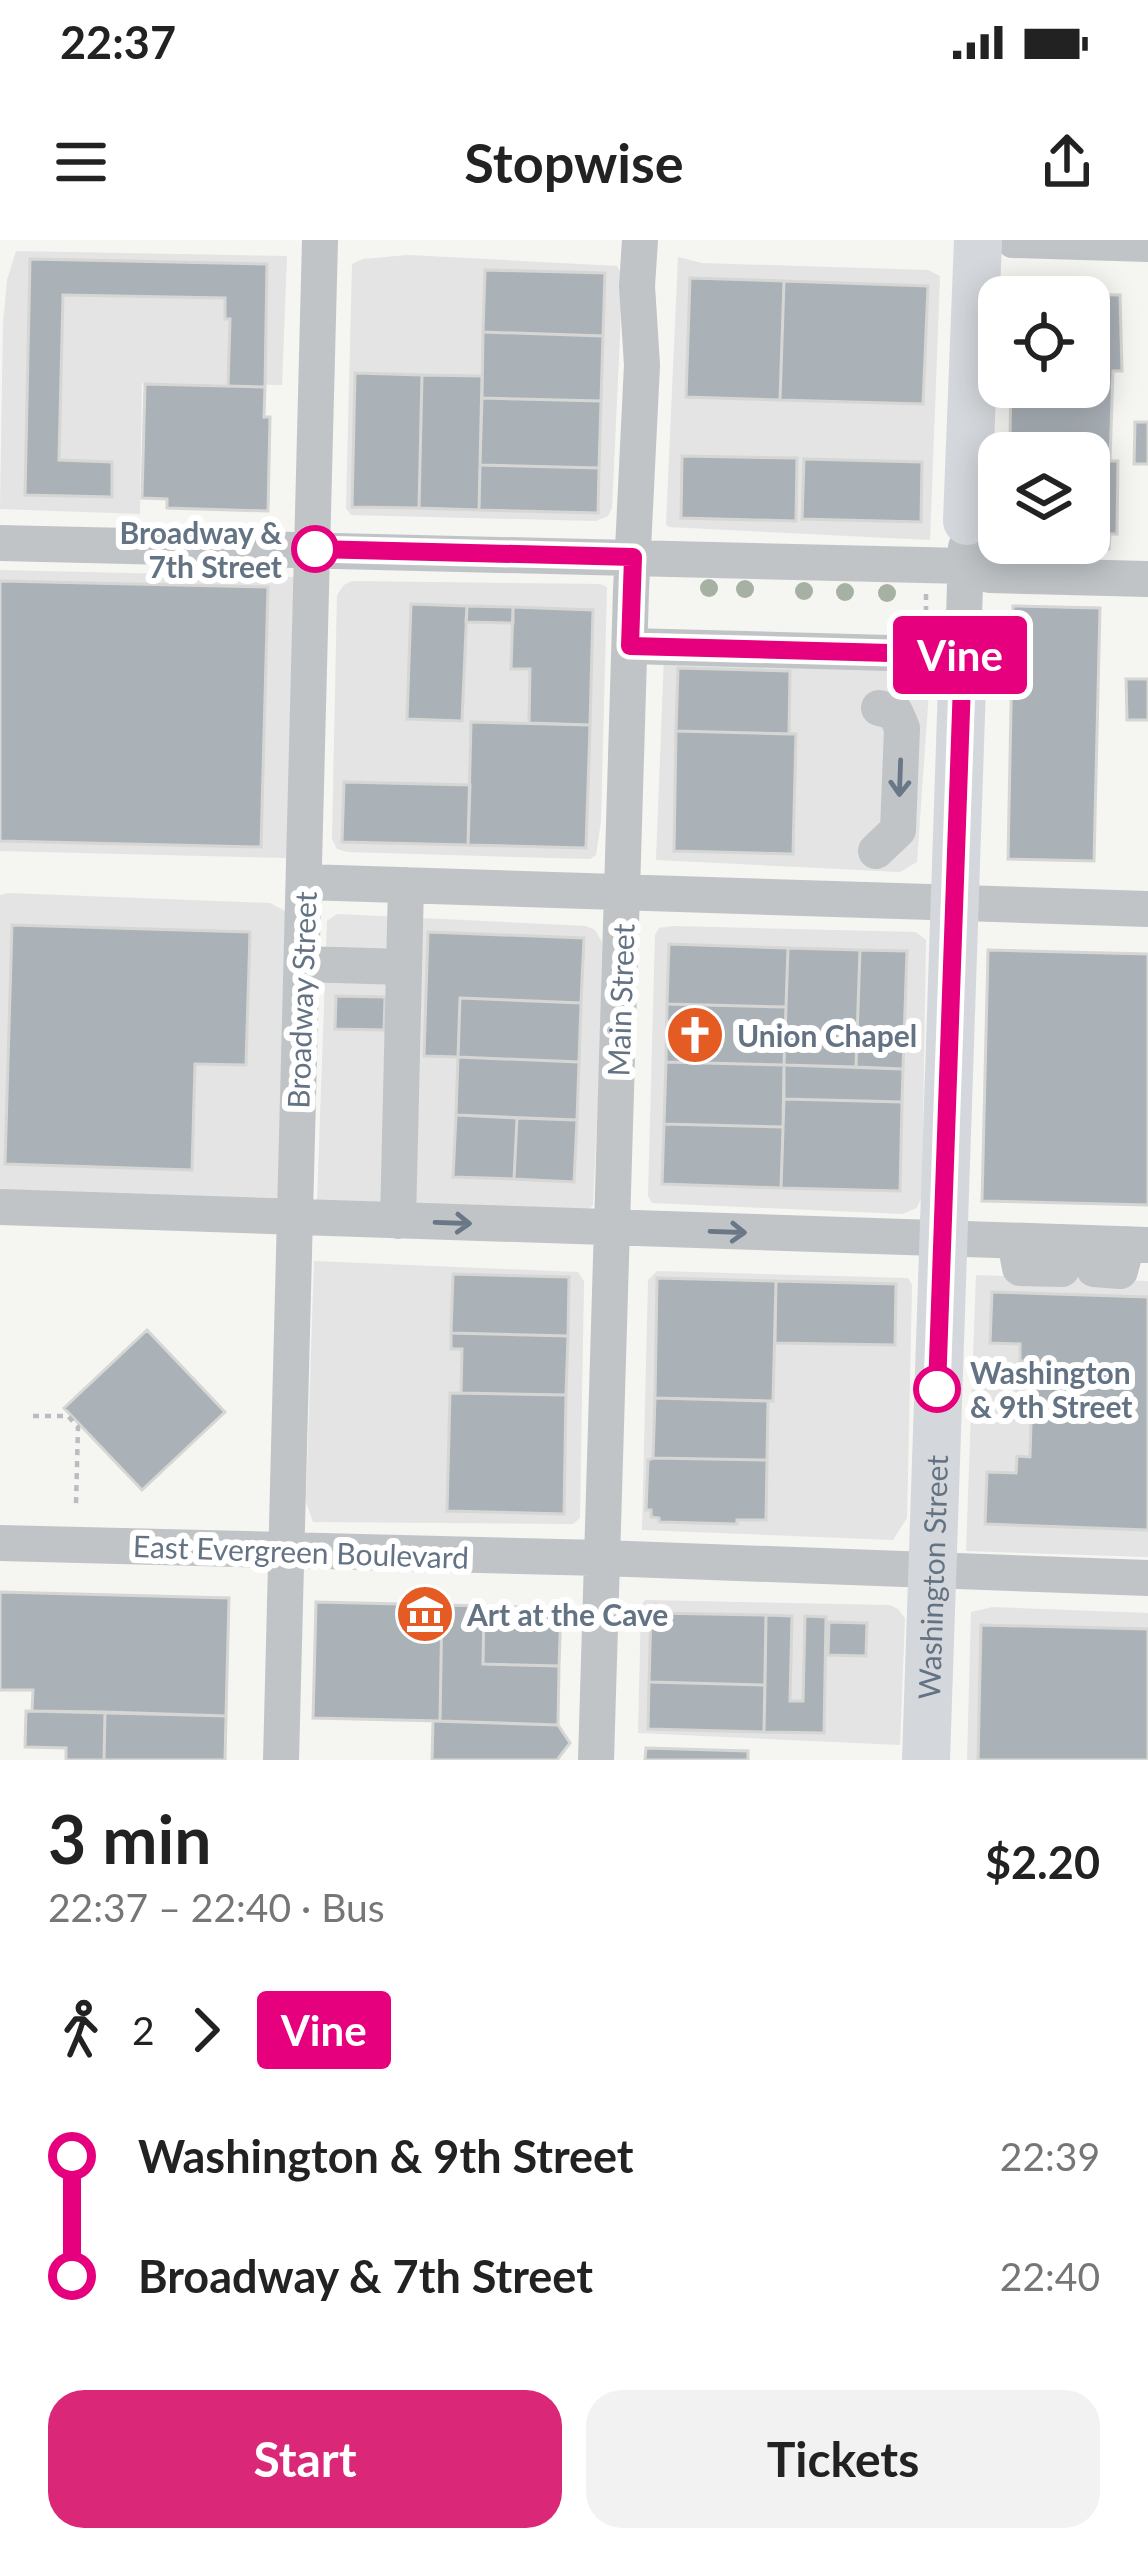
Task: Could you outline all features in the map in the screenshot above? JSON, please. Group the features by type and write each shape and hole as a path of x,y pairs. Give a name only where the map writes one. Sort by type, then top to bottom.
{"main road":[{"name":"Washington Street","path":"966,544 978,240"},
{"name":"Washington Street","path":"926,1760 952,903 944,654"}],"street":[{"name":"Broadway Street","path":"280,1760 320,240"},
{"name":"Main Street","path":"596,1760 642,365 637,286 640,240"},
{"path":"1013,240 1148,244"},
{"path":"0,543 927,565 966,544 990,574 1148,579"},
{"name":"Washington Street","path":"944,654 966,544"},
{"path":"630,646 944,654"},
{"path":"876,851 898,830 902,728 895,712 879,708"},
{"path":"305,882 1148,909"},
{"path":"398,1221 406,885"},
{"path":"302,964 404,967"},
{"path":"0,1207 1138,1244"},
{"path":"1015,1241 1021,1268 1120,1271 1138,1244"},
{"name":"East Evergreen Boulevard","path":"0,1544 602,1558 1148,1578"}],"path":[{"path":"927,565 944,654"},
{"path":"33,1416 68,1416 78,1427 76,1504"}],"shaded area":[{"path":"16,251 287,256 282,385 142,383 140,514 0,509 3,323 7,280"},
{"path":"408,255 617,266 622,275 620,336 608,516 596,521 351,515 346,508 352,264"},
{"path":"678,257 702,263 928,270 940,276 930,540 666,524"},
{"path":"0,570 296,577 289,858 0,851"},
{"path":"352,581 607,587 601,821 596,855 590,859 337,849 332,839 337,595"},
{"path":"664,656 899,667 916,674 929,691 917,862 900,872 656,860"},
{"path":"0,895 270,903 285,911 281,1201 0,1193"},
{"path":"337,914 595,930 602,942 600,1062 593,1205 585,1214 317,1202 327,921"},
{"path":"659,928 916,932 926,940 922,1195 917,1208 902,1214 652,1203 648,1196 655,935"},
{"path":"314,1261 578,1272 584,1281 580,1518 573,1524 313,1522 306,1502"},
{"path":"657,1271 908,1278 912,1285 907,1518 893,1540 642,1530 648,1280"},
{"path":"976,1275 1148,1281 1148,1557 966,1551"},
{"path":"645,1600 890,1605 898,1609 905,1618 900,1745 638,1733 641,1606"},
{"path":"993,1607 1148,1613 1148,1760 967,1760 971,1612"}],"building":[{"path":"30,259 267,264 265,387 228,386 230,319 225,319 225,298 63,295 59,460 112,462 112,497 25,495"},
{"path":"485,270 605,273 603,336 483,332"},
{"path":"690,278 784,281 780,400 686,397"},
{"path":"784,281 928,286 923,404 780,400"},
{"path":"1110,295 1120,295 1122,371 1113,371 1110,461 1110,432 1010,432 1011,408 1110,408"},
{"path":"483,332 603,336 601,401 482,398"},
{"path":"355,373 422,375 419,508 352,507"},
{"path":"422,375 482,376 479,510 419,508"},
{"path":"145,384 265,387 264,417 270,417 268,511 167,508 167,499 142,498"},
{"path":"482,398 601,401 599,468 480,465"},
{"path":"1135,422 1148,422 1148,464 1134,464"},
{"path":"682,456 797,458 796,521 681,518"},
{"path":"804,459 922,462 921,522 802,519"},
{"path":"1110,461 1118,461 1117,534 1110,534"},
{"path":"480,465 599,468 598,513 479,510"},
{"path":"0,581 268,587 261,847 0,841"},
{"path":"411,604 467,606 462,721 407,719"},
{"path":"467,606 513,607 513,623 466,622"},
{"path":"1013,606 1100,608 1094,861 1008,859"},
{"path":"513,607 593,610 590,725 529,723 530,669 511,669"},
{"path":"678,668 790,671 789,734 676,731"},
{"path":"1126,679 1148,679 1148,720 1127,720"},
{"path":"471,722 590,725 586,848 468,845"},
{"path":"676,731 796,734 793,854 674,851"},
{"path":"344,782 470,785 468,845 342,842"},
{"path":"12,925 250,932 246,1065 195,1064 192,1170 5,1164"},
{"path":"428,932 584,938 581,1003 460,998 458,1057 424,1056"},
{"path":"669,944 788,948 786,1007 667,1004"},
{"path":"788,948 860,950 856,1067 784,1065"},
{"path":"860,950 907,951 903,1069 856,1067"},
{"path":"988,950 1148,954 1148,1205 982,1201"},
{"path":"336,996 385,997 384,1030 335,1029"},
{"path":"460,998 581,1003 579,1062 458,1057"},
{"path":"667,1004 786,1007 784,1065 666,1062"},
{"path":"458,1057 579,1062 577,1120 456,1115"},
{"path":"666,1062 784,1065 783,1127 664,1124"},
{"path":"784,1065 903,1069 902,1102 784,1099"},
{"path":"784,1099 902,1102 900,1191 781,1188"},
{"path":"456,1115 517,1118 514,1179 453,1177"},
{"path":"517,1118 577,1120 574,1182 514,1179"},
{"path":"664,1124 783,1127 781,1188 662,1184"},
{"path":"453,1274 569,1277 568,1336 451,1333"},
{"path":"657,1278 776,1281 773,1401 655,1398"},
{"path":"776,1281 896,1284 895,1345 775,1343"},
{"path":"992,1292 1148,1297 1148,1530 985,1524 987,1472 1016,1473 1017,1456 1030,1457 1033,1361 1020,1361 1020,1344 990,1343"},
{"path":"147,1330 225,1412 142,1490 64,1408"},
{"path":"451,1333 568,1336 566,1395 461,1393 462,1349 451,1349"},
{"path":"450,1393 566,1395 564,1514 447,1511"},
{"path":"655,1398 768,1401 767,1460 653,1458"},
{"path":"648,1460 767,1460 766,1520 659,1522 646,1510"},
{"path":"0,1592 229,1598 226,1716 32,1711 33,1690 0,1690"},
{"path":"316,1602 442,1605 440,1721 313,1718"},
{"path":"442,1605 484,1606 483,1664 559,1666 558,1725 440,1721"},
{"path":"484,1606 561,1608 559,1666 483,1664"},
{"path":"651,1613 766,1615 765,1685 649,1682"},
{"path":"766,1615 792,1616 790,1701 803,1701 805,1616 826,1617 824,1733 764,1732"},
{"path":"829,1622 867,1623 866,1656 828,1655"},
{"path":"981,1625 1148,1629 1148,1760 978,1760"},
{"path":"649,1682 765,1685 764,1732 648,1729"},
{"path":"26,1711 105,1712 104,1760 66,1760 66,1748 25,1747"},
{"path":"105,1712 226,1716 225,1760 104,1760"},
{"path":"433,1721 558,1725 570,1743 557,1760 432,1760"},
{"path":"646,1748 748,1751 748,1760 645,1760"}],"bus line":[{"name":"Vine","path":"315,549 633,557 630,646 963,655 937,1389"}],"place":[{"name":"Broadway & 7th Street","path":"315,549"},
{"name":"Union Chapel","path":"695,1035"},
{"name":"Washington & 9th Street","path":"937,1389"},
{"name":"Art at the Cave","path":"425,1614"}]}
